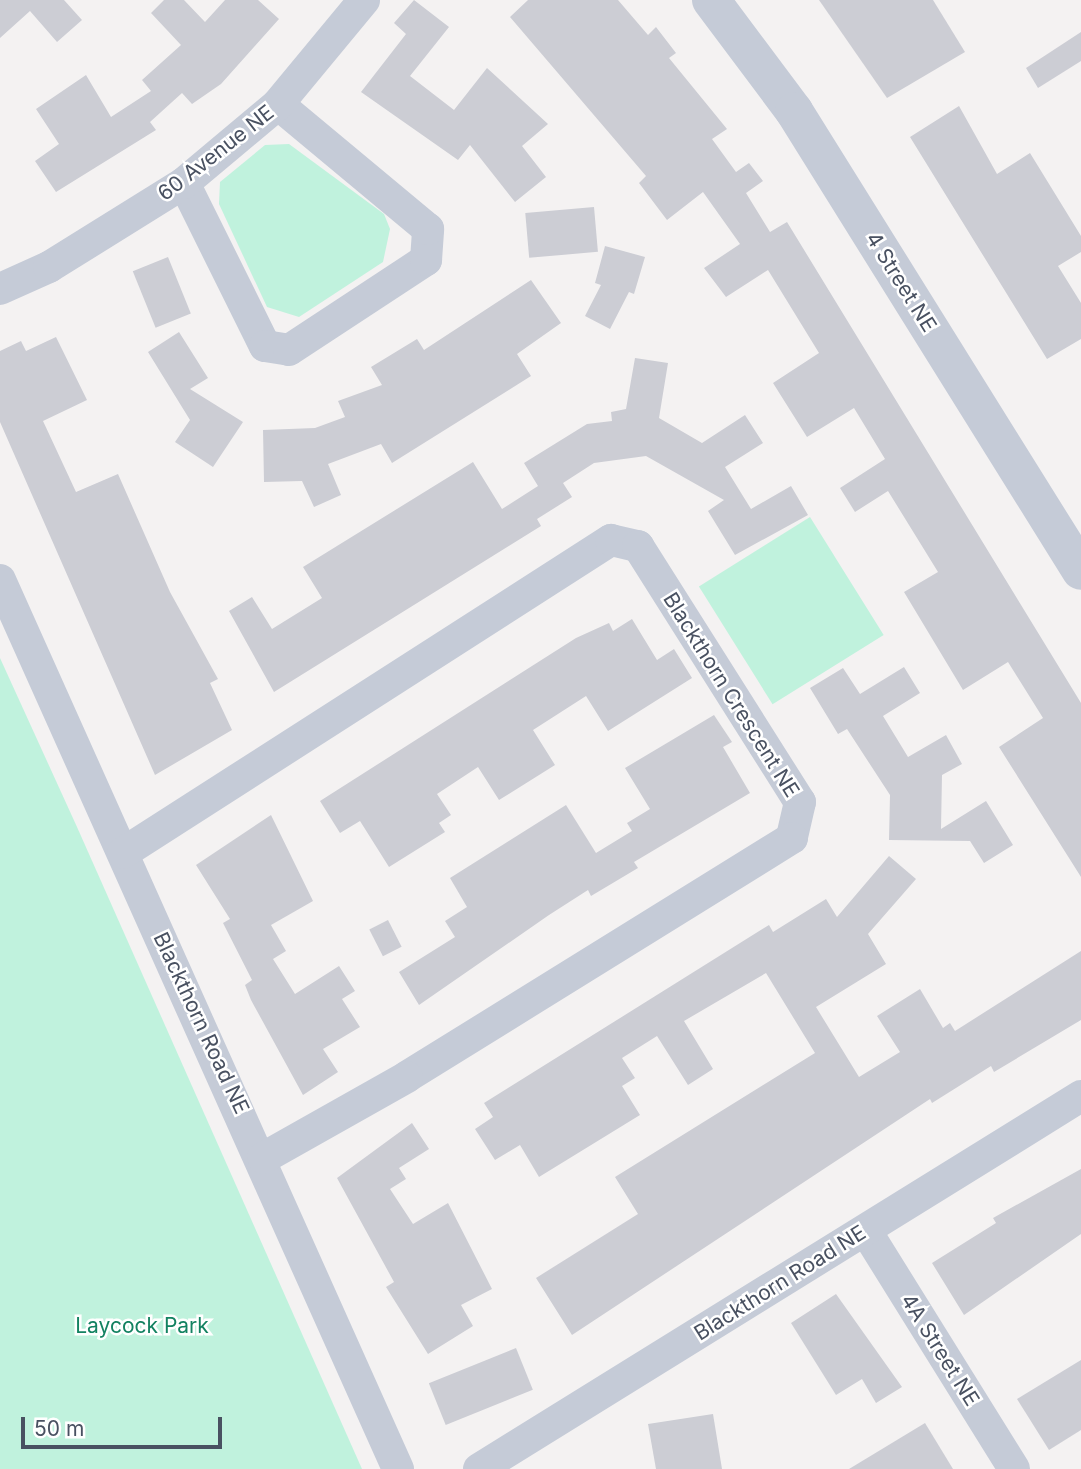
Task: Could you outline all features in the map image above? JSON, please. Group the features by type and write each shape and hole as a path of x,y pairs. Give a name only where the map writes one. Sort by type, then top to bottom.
{"street":[{"name":"60 Avenue NE","path":"0,289 49,267 184,184 278,104 364,0"},
{"name":"4 Street NE","path":"711,0 794,111 1081,571"},
{"path":"184,184 265,346 289,350 426,260 428,229 278,104"},
{"name":"Blackthorn Crescent NE","path":"123,853 611,541 638,546 800,802 792,838 407,1077 263,1158"},
{"name":"Blackthorn Road NE","path":"0,580 263,1158 398,1469"},
{"name":"Blackthorn Road NE","path":"479,1469 1081,1096"},
{"name":"4A Street NE","path":"866,1231 1014,1469"}],"green space":[{"path":"289,144 384,214 390,229 383,262 299,317 267,307 219,204 220,182 265,145"},
{"path":"810,517 884,635 773,704 699,586"},
{"name":"Laycock Park","path":"0,658 77,827 362,1469 0,1469"}],"building":[{"path":"0,0 64,0 82,20 57,42 30,11 0,38"},
{"path":"164,0 184,0 205,22 225,0 258,0 279,19 221,84 192,104 182,93 150,122 156,130 56,192 35,161 59,144 36,109 86,75 111,117 151,91 142,80 181,45 151,13"},
{"path":"414,0 449,27 410,76 454,110 487,68 548,124 522,146 546,177 515,202 470,145 458,160 361,92 406,34 394,23"},
{"path":"528,0 618,0 648,35 656,27 676,53 669,58 727,129 712,139 736,172 749,163 763,181 746,193 770,232 787,222 1081,703 1081,877 999,747 1043,718 1008,662 963,690 904,592 938,572 888,491 855,512 840,488 885,459 854,408 807,437 773,383 819,353 768,270 726,297 704,268 740,244 703,192 667,220 639,183 646,176 510,17"},
{"path":"819,0 933,0 965,52 887,98"},
{"path":"1081,32 1081,61 1038,88 1026,68"},
{"path":"959,106 997,174 1030,153 1081,236 1081,252 1058,266 1081,303 1081,339 1047,359 910,137"},
{"path":"594,207 598,252 529,258 525,213"},
{"path":"605,246 645,257 634,294 629,292 610,329 585,316 601,285 595,283"},
{"path":"168,257 191,314 156,328 133,271"},
{"path":"531,280 561,323 517,354 531,376 392,463 381,444 328,464 341,495 314,507 302,481 264,482 263,430 315,428 345,417 338,401 382,385 371,367 417,339 424,350"},
{"path":"179,332 208,378 190,389 243,422 213,467 175,442 190,420 148,352"},
{"path":"56,337 87,400 43,421 76,492 118,474 170,592 218,679 210,683 232,730 155,775 0,422 0,351 21,341 26,351"},
{"path":"635,358 668,363 659,418 702,443 745,415 763,443 725,467 751,509 791,486 808,515 735,555 708,511 724,500 646,456 594,463 563,483 572,497 537,519 541,526 274,692 229,611 252,597 272,629 322,598 303,567 473,462 502,509 538,486 524,463 587,424 612,421 611,412 626,409"},
{"path":"632,619 657,660 674,649 692,678 608,731 586,696 533,730 555,765 499,800 478,767 437,794 451,815 439,823 445,832 389,867 360,821 340,833 320,801 576,638 609,623 613,631"},
{"path":"904,667 920,693 883,716 908,757 946,735 962,764 942,775 941,829 986,801 1013,845 984,863 970,841 889,840 890,795 847,729 838,734 810,688 843,668 860,694"},
{"path":"714,715 732,742 723,747 750,793 634,862 638,868 591,896 588,890 419,1005 399,972 455,937 445,921 467,907 450,878 566,805 596,853 632,831 627,823 650,809 625,768"},
{"path":"271,815 313,901 271,925 286,951 273,959 295,994 339,966 355,991 342,999 360,1027 323,1049 338,1072 303,1095 251,1000 245,985 252,980 223,923 230,919 196,865"},
{"path":"889,856 916,879 868,934 886,964 816,1007 859,1077 900,1052 877,1016 920,989 943,1028 950,1023 955,1031 1081,951 1081,1020 994,1072 991,1066 932,1103 930,1099 572,1335 536,1278 638,1214 615,1177 815,1053 766,973 684,1021 713,1069 688,1085 657,1036 622,1058 635,1078 622,1086 640,1115 539,1177 520,1145 495,1160 475,1129 493,1117 484,1103 769,925 773,932 826,899 837,917"},
{"path":"388,920 402,947 383,956 369,930"},
{"path":"412,1123 429,1149 399,1168 406,1179 390,1189 413,1224 448,1203 492,1289 461,1305 473,1326 428,1354 386,1287 394,1282 337,1178"},
{"path":"1081,1169 1081,1234 964,1315 932,1263 996,1223 993,1218"},
{"path":"836,1294 902,1387 876,1403 862,1379 836,1395 791,1323"},
{"path":"516,1348 533,1390 446,1425 429,1383"},
{"path":"1081,1360 1081,1430 1049,1450 1017,1399"},
{"path":"713,1414 722,1469 656,1469 648,1424"},
{"path":"925,1423 953,1469 849,1469"}]}
